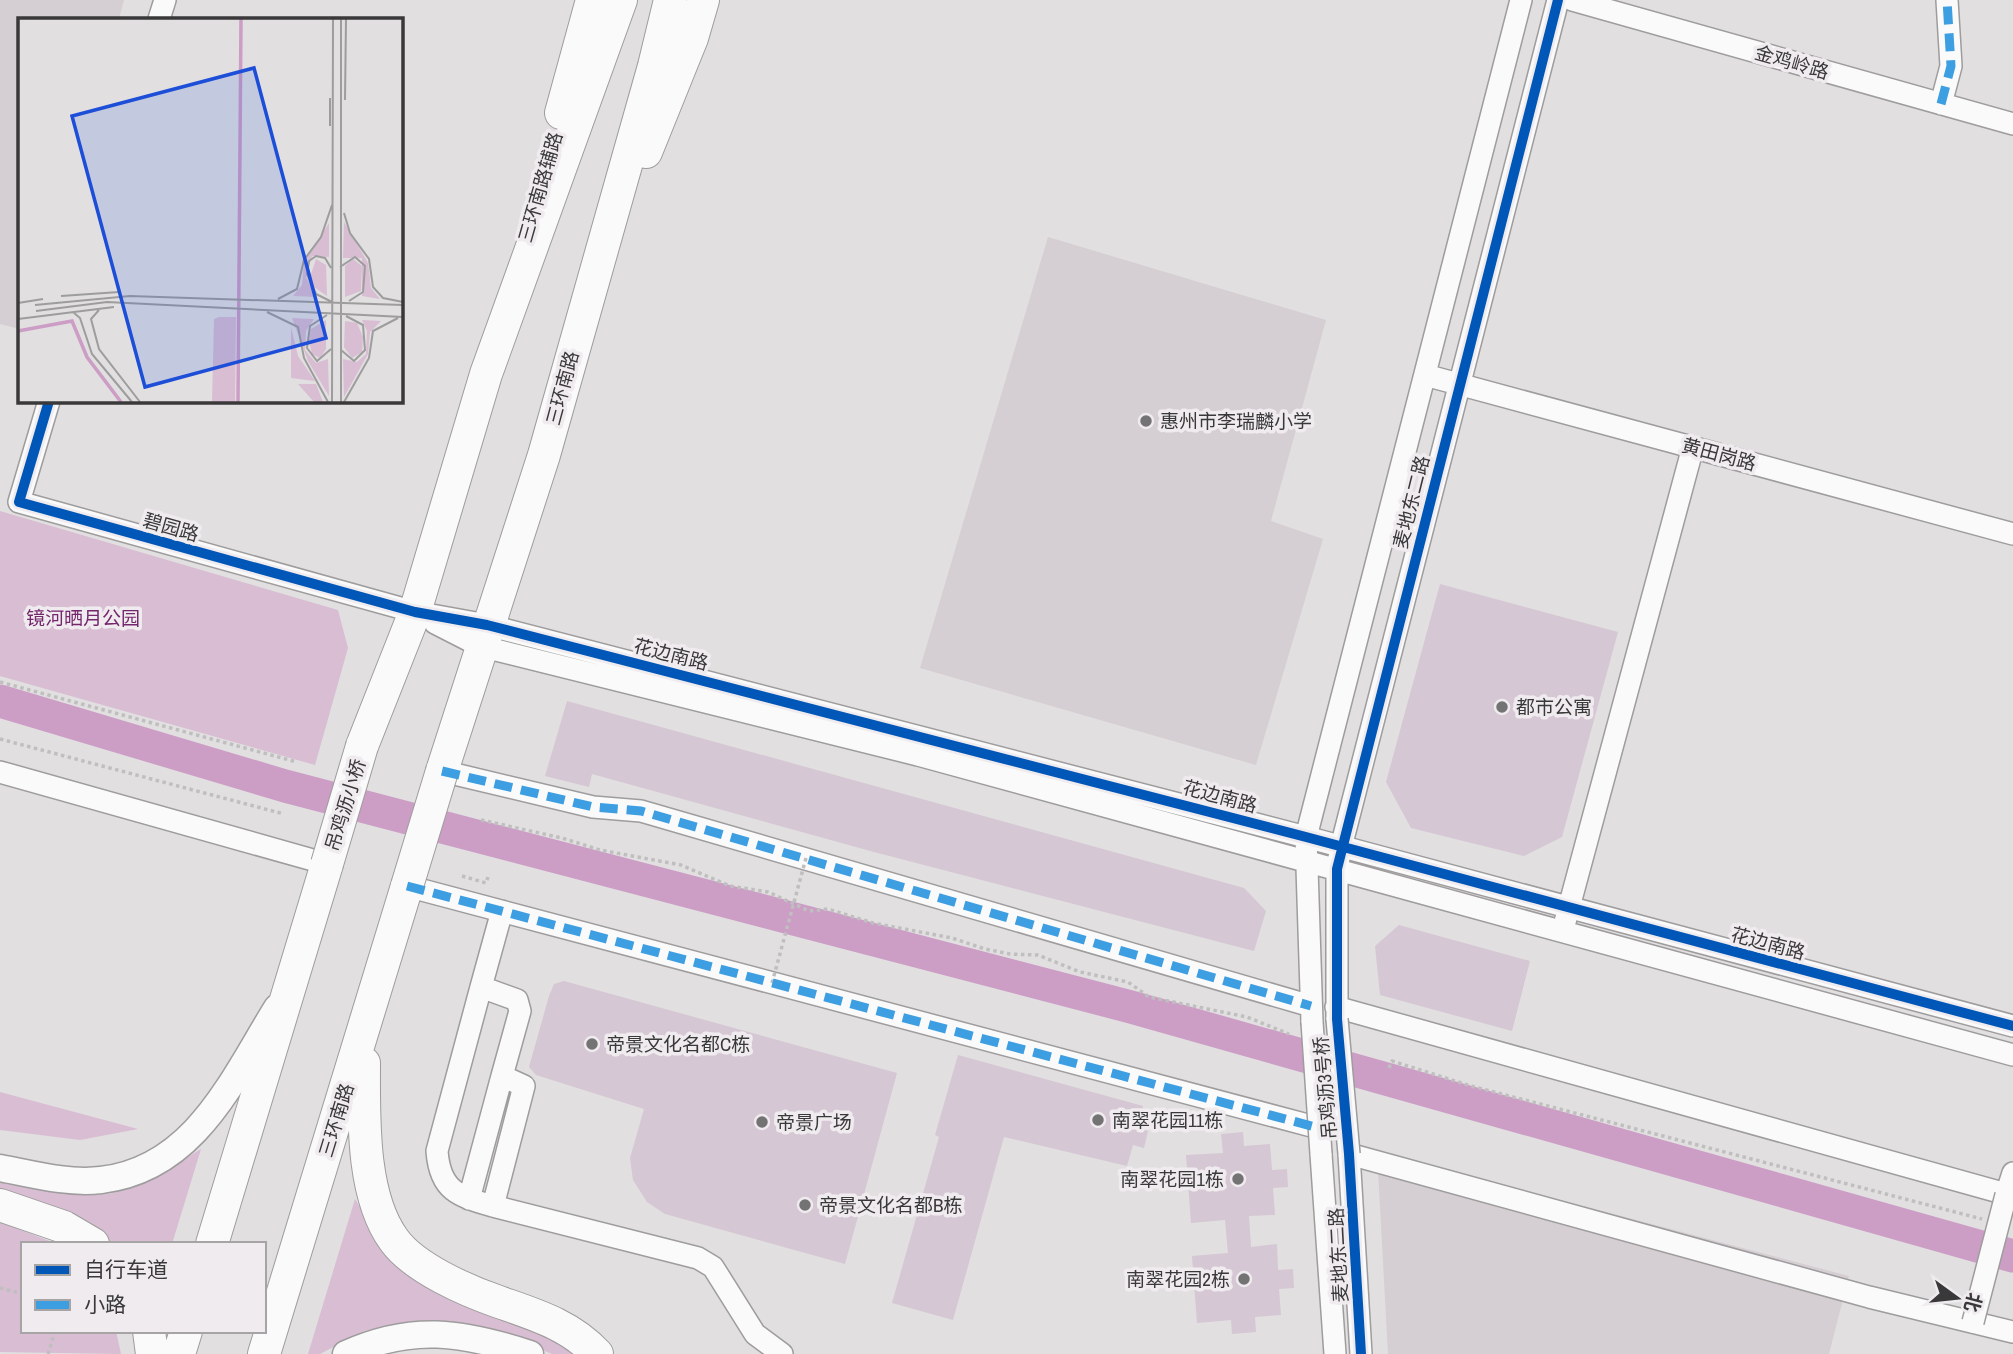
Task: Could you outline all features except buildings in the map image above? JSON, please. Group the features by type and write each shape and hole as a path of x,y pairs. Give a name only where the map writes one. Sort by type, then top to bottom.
{"highway":[{"name":"三环南路辅路","path":"486,374 593,0"},
{"path":"415,612 486,374 621,0"},
{"name":"三环南路","path":"442,771 544,456 604,234 654,66 670,0"},
{"path":"604,234 657,130 692,38 703,0"},
{"name":"吊鸡沥小桥","path":"327,864 362,746 415,612"},
{"path":"407,886 442,771"},
{"path":"213,1242 327,864"},
{"name":"三环南路","path":"264,1354 407,886"},
{"path":"363,1030 364,1129 374,1195 382,1221 395,1242 430,1270 477,1294 559,1324 584,1340 597,1354"},
{"path":"0,1205 64,1227 90,1242"},
{"path":"149,1333 152,1354"},
{"path":"179,1354 185,1333"}],"main road":[{"path":"0,1168 71,1180 101,1180 129,1173 175,1152 204,1125 289,989"},
{"path":"345,1354 391,1336 421,1334 482,1340 530,1354"}],"street":[{"path":"159,18 165,0"},
{"name":"麦地东二路","path":"1311,1014 1306,837 1521,0"},
{"name":"麦地东二路","path":"1337,1013 1337,869 1558,0"},
{"name":"金鸡岭路","path":"1572,0 2013,124"},
{"path":"1941,104 1951,66 1947,0"},
{"name":"黄田岗路","path":"1425,375 2013,534"},
{"name":"碧园路","path":"49,402 10,500 415,612"},
{"path":"1563,931 1693,447"},
{"name":"花边南路","path":"415,612 484,636 2013,1055"},
{"name":"花边南路","path":"484,636 1306,837 2013,1026"},
{"path":"442,771 593,807 641,811 806,858 1311,1014"},
{"path":"0,772 327,864"},
{"path":"407,886 1319,1128"},
{"path":"502,911 437,1151 439,1171 449,1186 469,1199 698,1258 713,1268 755,1334 782,1354"},
{"path":"469,1199 520,1011 517,1000 481,987"},
{"path":"1337,1013 2010,1196"},
{"name":"吊鸡沥3号桥","path":"1337,1013 1349,1154"},
{"name":"吊鸡沥3号桥","path":"1311,1014 1321,1154"},
{"path":"493,1206 524,1086 502,1076"},
{"name":"麦地东二路","path":"1321,1154 1335,1354"},
{"path":"1349,1154 1869,1297 2013,1332"},
{"name":"麦地东二路","path":"1349,1154 1361,1354"},
{"path":"1973,1322 2010,1196 2013,1173"}],"path":[{"path":"0,682 297,762"},
{"path":"0,739 284,814"},
{"path":"481,820 562,838 600,850 681,865 730,886 768,892 808,911 828,909 873,923 952,938 985,949 1010,954 1038,955 1080,972 1128,982 1149,997 1247,1017 1289,1034"},
{"path":"772,983 806,858"},
{"path":"462,876 486,884 488,877"},
{"path":"1389,1068 1392,1061 1471,1086 1989,1221"},
{"path":"0,1288 21,1293"},
{"path":"48,1354 54,1333"}],"shaded area":[{"path":"0,0 124,0 119,18 18,18 18,329 0,324"},
{"name":"惠州市李瑞麟小学","path":"1048,237 1326,320 1271,521 1323,539 1256,765 920,668"},
{"path":"1377,1152 1849,1276 1829,1354 1388,1354"}],"green space":[{"name":"镜河晒月公园","path":"0,511 338,610 348,648 315,765 0,676"},
{"path":"0,1092 138,1129 80,1140 0,1130"},
{"path":"201,1149 173,1242 110,1242 87,1224 0,1193 0,1180 74,1194 118,1192 171,1168"},
{"path":"355,1199 391,1256 412,1279 453,1298 566,1340 585,1354 552,1354 519,1340 458,1324 405,1322 364,1331 320,1354 308,1354"},
{"path":"0,1222 52,1242 21,1242 21,1333 116,1333 121,1354 0,1352"}],"waterway":[{"path":"0,701 285,786 1131,1007 2013,1256"}],"marked path":[{"path":"1941,104 1951,66 1947,0"},
{"path":"442,771 593,807 641,811 1311,1006"},
{"path":"407,886 1319,1128"}],"cycle path":[{"path":"1361,1354 1349,1154 1337,1019 1337,869 1558,0"},
{"path":"49,402 19,502 415,612 487,625 1306,837 2013,1026"}],"place":[{"name":"惠州市李瑞麟小学","path":"1146,421"},
{"name":"都市公寓","path":"1502,707"},
{"name":"帝景文化名都C栋","path":"592,1044"},
{"name":"南翠花园11栋","path":"1098,1120"},
{"name":"帝景广场","path":"762,1122"},
{"name":"南翠花园1栋","path":"1238,1179"},
{"name":"帝景文化名都B栋","path":"805,1205"},
{"name":"南翠花园2栋","path":"1244,1279"}]}
